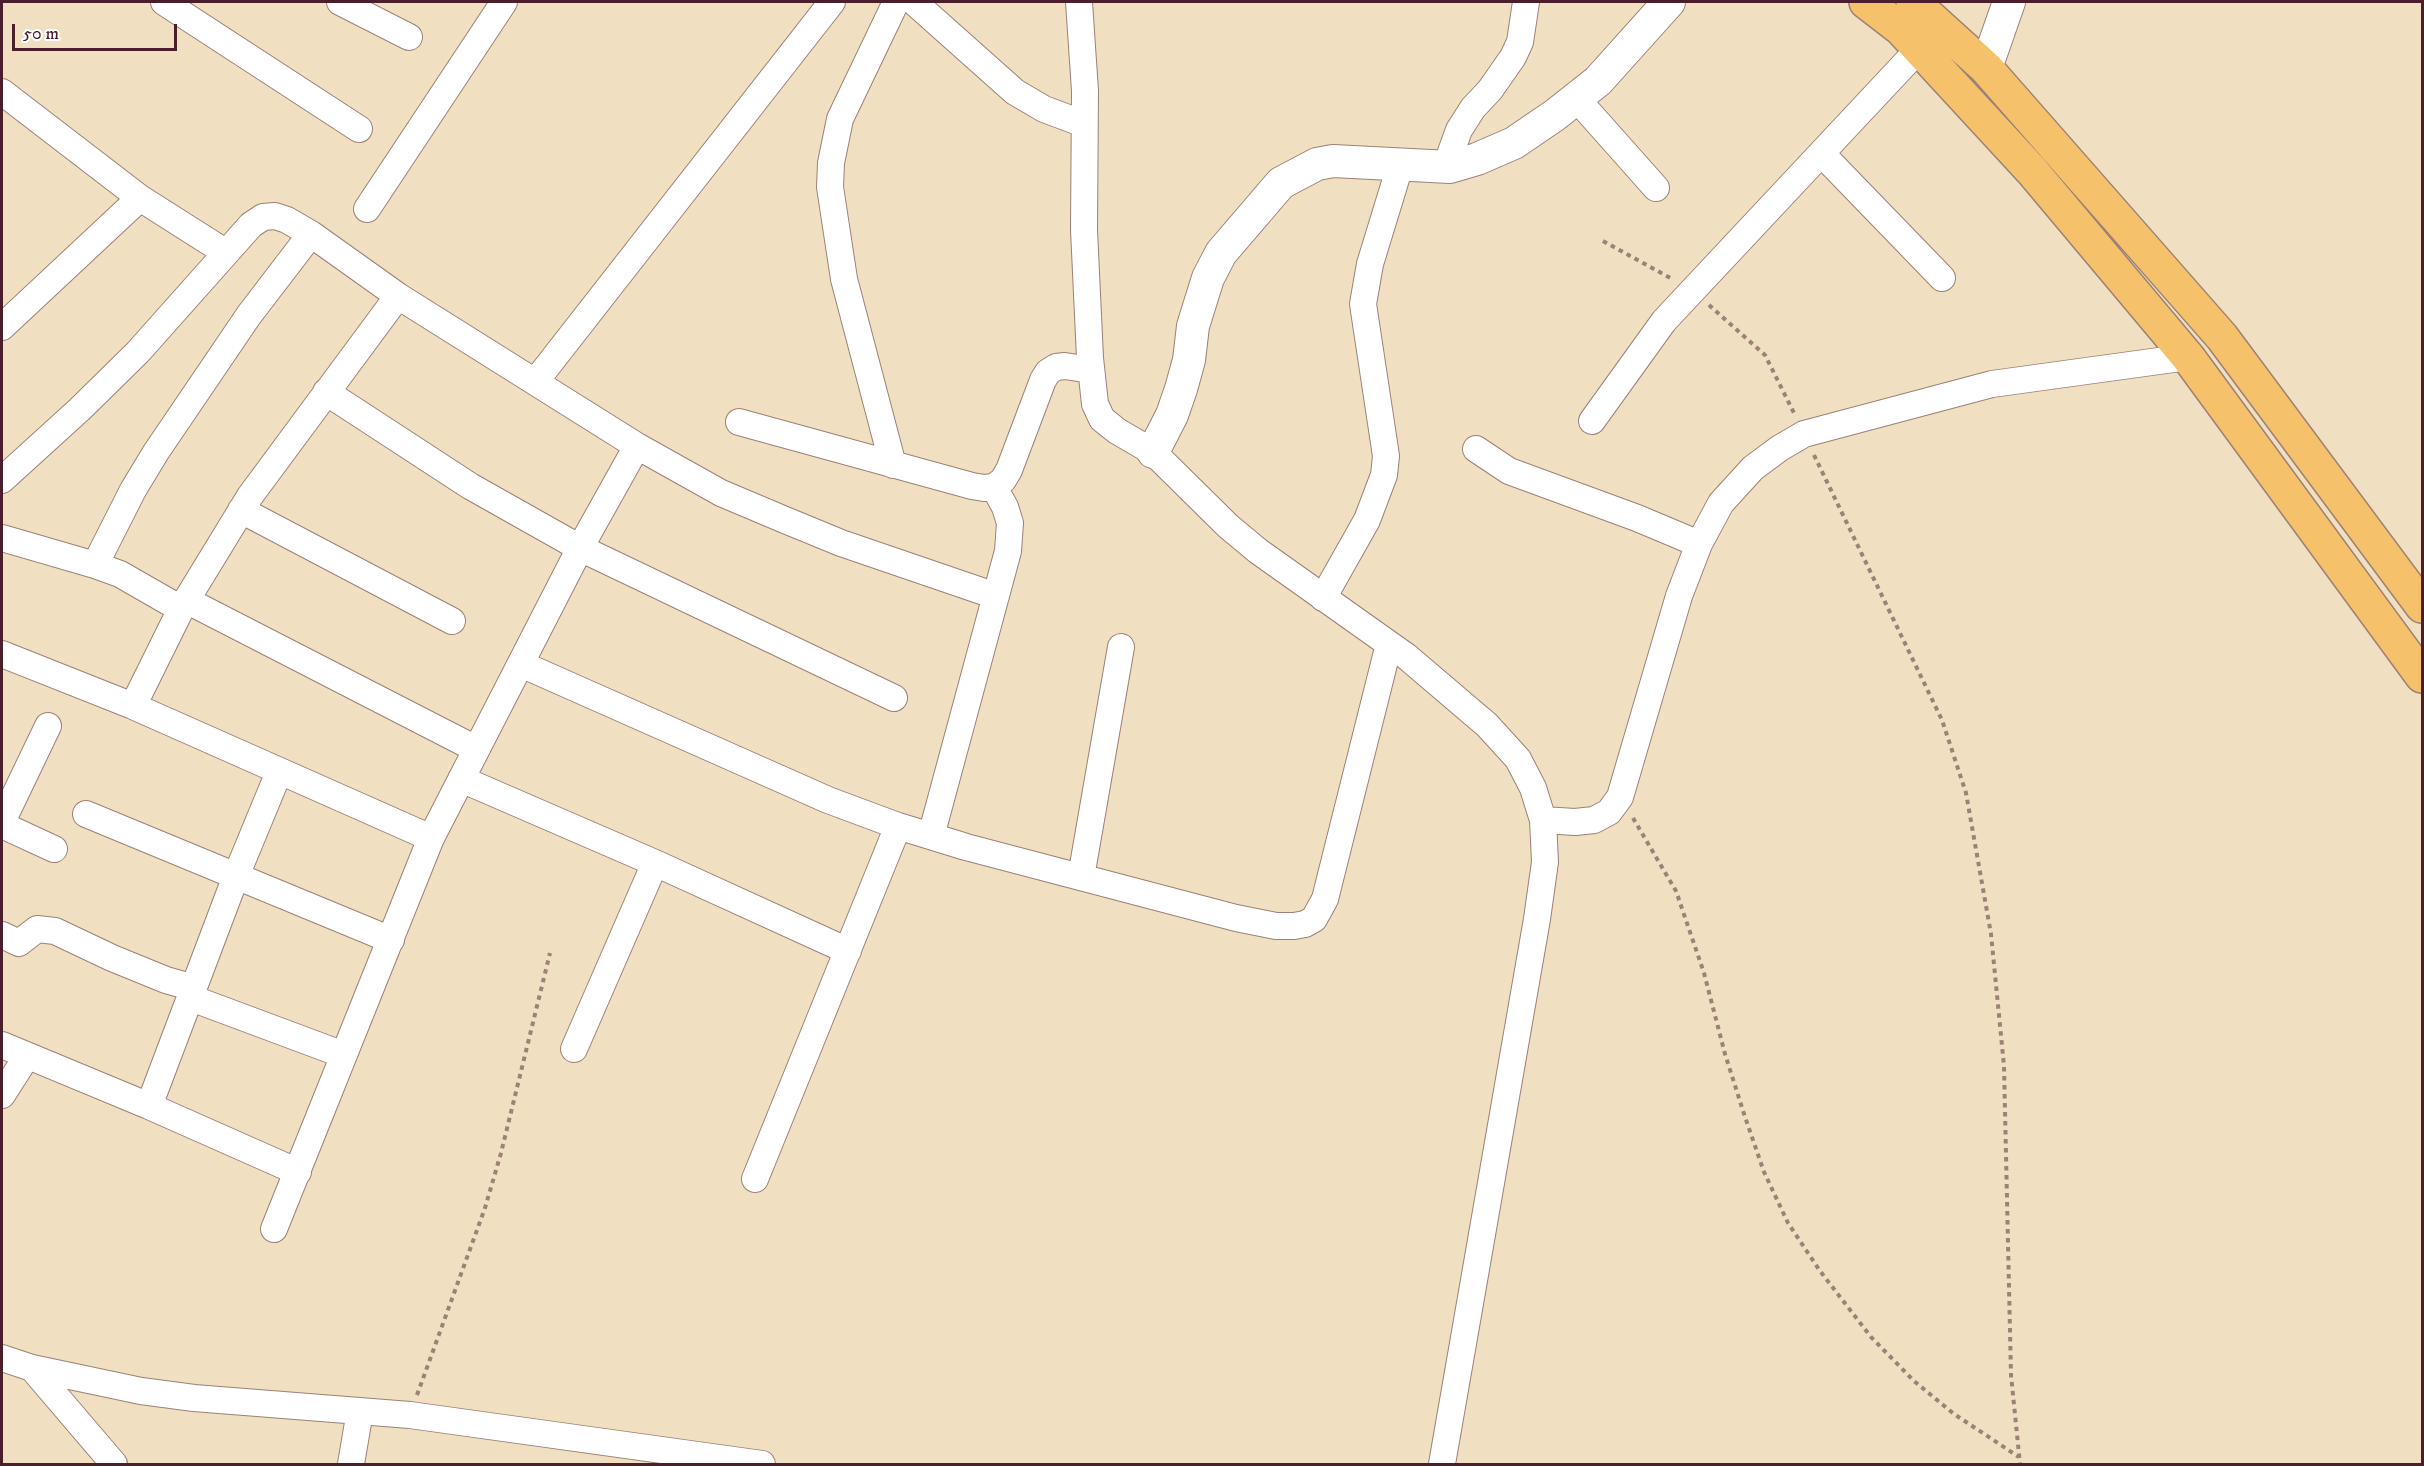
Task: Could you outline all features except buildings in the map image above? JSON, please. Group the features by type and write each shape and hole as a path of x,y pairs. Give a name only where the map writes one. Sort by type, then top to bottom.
{"main road":[{"path":"1866,2 1901,29 1930,38 1986,68 2222,337 2422,606"},
{"path":"1913,2 1930,38 2032,171 2188,357 2422,676"}],"street":[{"path":"164,2 359,129"},
{"path":"340,2 409,37"},
{"path":"367,208 504,2"},
{"path":"535,382 832,2"},
{"path":"894,465 844,279 830,187 831,163 840,119 896,2"},
{"path":"914,2 1015,92 1044,109 1084,124"},
{"path":"1079,2 1085,81 1084,230 1091,370 1095,404 1102,419 1117,431 1153,452 1228,526 1289,575 1389,644 1487,725 1518,759 1533,789 1543,820 1545,862 1537,919 1442,1464"},
{"path":"1450,167 1451,152 1459,130 1473,108 1490,90 1513,57 1520,42 1526,2"},
{"path":"1153,452 1181,389 1189,360 1193,326 1208,278 1221,253 1281,183 1317,164 1334,161 1450,167 1477,159 1514,143 1598,81 1669,2"},
{"path":"1986,68 2009,2"},
{"path":"1592,421 1664,321 1930,38"},
{"path":"2,92 140,198 225,252"},
{"path":"1576,98 1656,188"},
{"path":"1822,154 1942,278"},
{"path":"1323,598 1367,520 1384,475 1386,456 1363,304 1370,264 1400,166"},
{"path":"2,327 140,198"},
{"path":"2,480 138,352 251,225 263,217 276,216 311,234 398,296 677,470 722,493 841,543 996,596"},
{"path":"95,565 133,490 162,442 243,324 311,234"},
{"path":"133,706 183,604 241,510 398,296"},
{"path":"1543,820 1575,822 1593,820 1609,812 1620,797 1679,596 1699,544 1721,503 1753,468 1780,448 1804,434 1992,384 2188,357"},
{"path":"739,422 972,486 994,487 1003,480 1009,470 1042,380 1048,372 1065,366 1091,370"},
{"path":"326,392 470,486 580,548 894,698"},
{"path":"274,1229 431,838 580,548 637,446"},
{"path":"1476,449 1509,471 1637,518 1699,544"},
{"path":"931,836 1008,551 1010,523 1005,507 994,487"},
{"path":"241,510 452,621"},
{"path":"2,538 120,574 476,749"},
{"path":"521,664 819,796 898,826 1081,877 1236,918 1276,926 1305,924 1314,919 1326,899 1389,644"},
{"path":"1081,877 1121,646"},
{"path":"2,654 133,706 431,838"},
{"path":"48,726 2,824 54,849"},
{"path":"149,1106 236,876 279,772"},
{"path":"461,779 655,862 848,951"},
{"path":"86,814 391,940"},
{"path":"755,1179 898,826"},
{"path":"574,1049 655,862"},
{"path":"2,935 19,943 37,929 55,931 192,993 344,1054"},
{"path":"2,1045 149,1106 298,1172"},
{"path":"2,1095 27,1056"},
{"path":"2,1358 32,1368 162,1394 410,1415 762,1464"},
{"path":"32,1368 114,1464"},
{"path":"351,1464 360,1411"}],"path":[{"path":"1603,242 1693,290 1765,355 1942,720 1966,793 1991,934 2004,1066 2010,1375 2020,1464"},
{"path":"1620,797 1658,857 1676,891 1704,973 1725,1054 1749,1128 1764,1172 1788,1223 1820,1271 1871,1337 1914,1381 1954,1414 2019,1457"},
{"path":"410,1415 485,1208 501,1154 550,953"}]}
